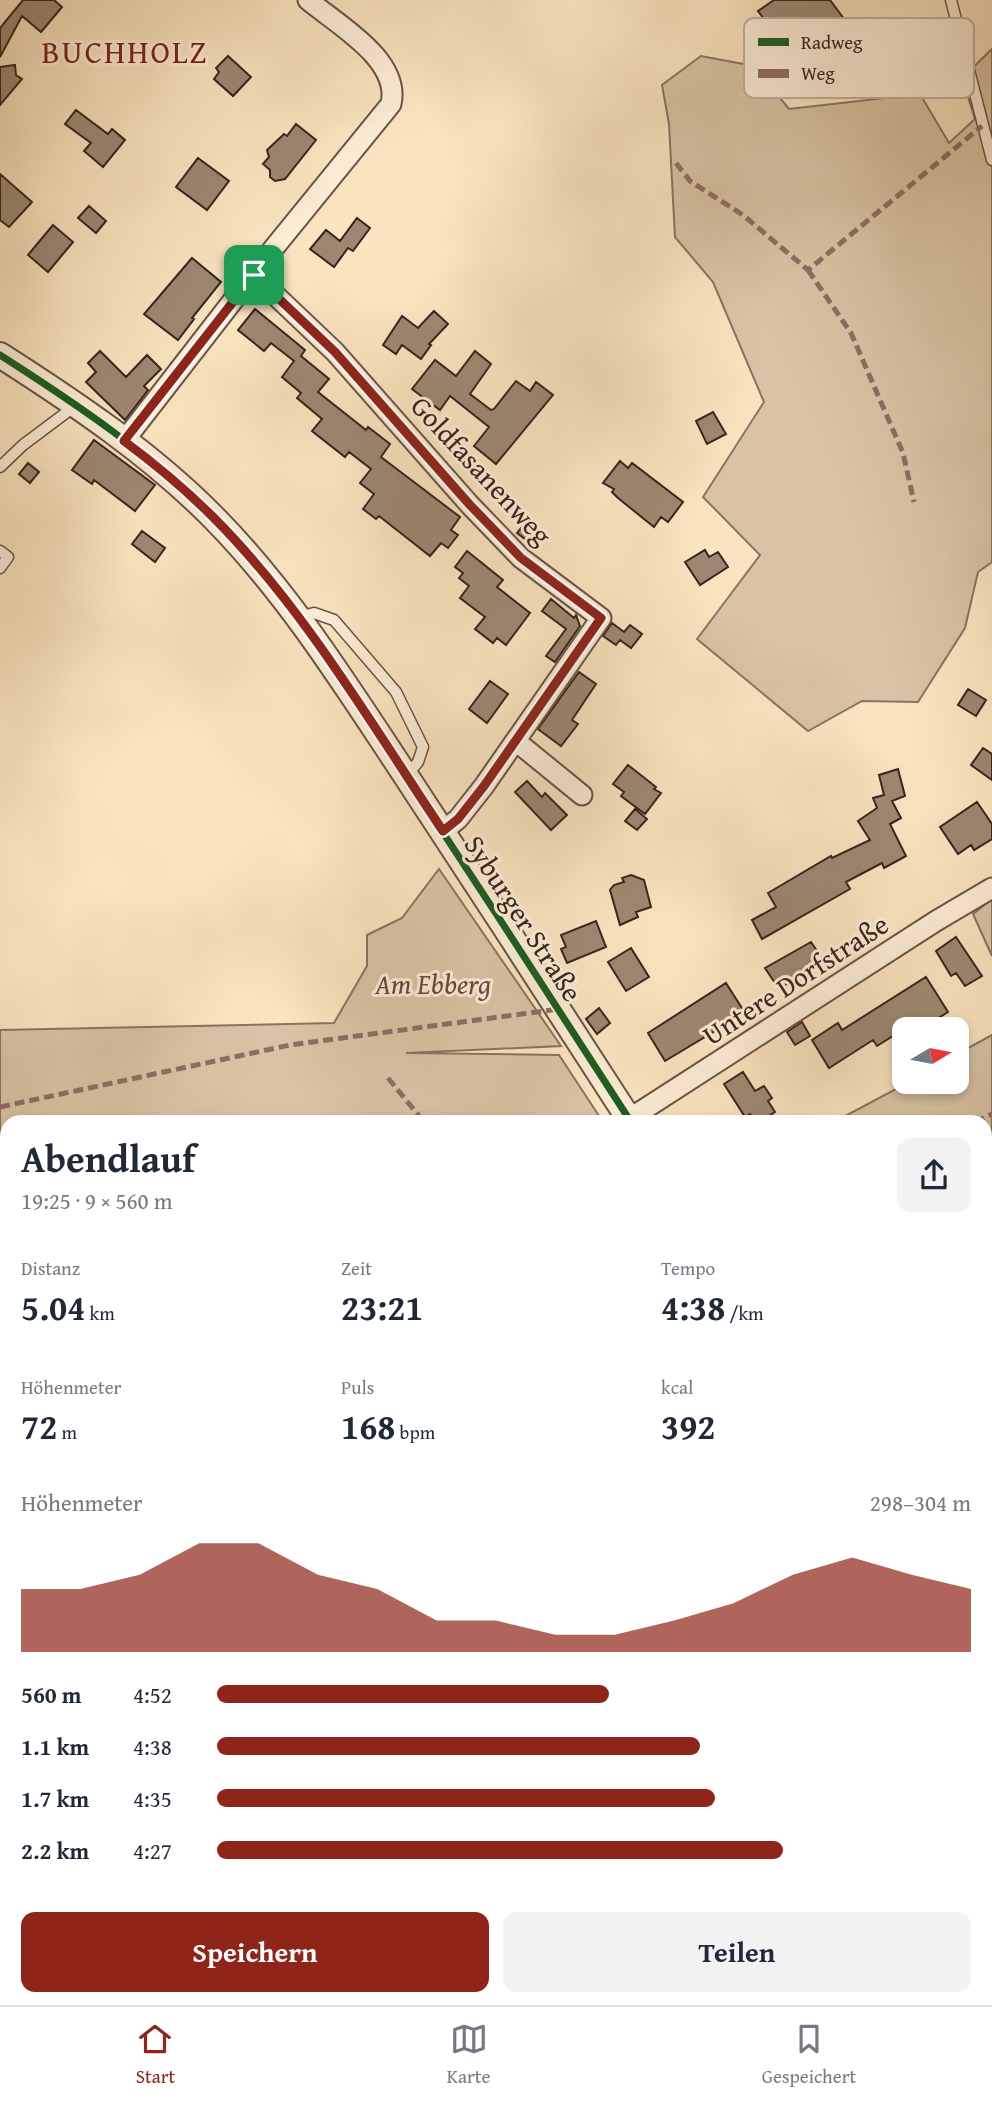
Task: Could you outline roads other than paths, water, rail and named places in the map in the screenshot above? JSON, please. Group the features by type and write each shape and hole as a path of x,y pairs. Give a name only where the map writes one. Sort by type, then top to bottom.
{"street":[{"path":"124,441 391,104 394,91 387,69 365,46 308,0"},
{"name":"Goldfasanenweg","path":"254,275 335,352 470,505 521,558 601,618 517,742 458,819 443,831"},
{"name":"Syburger Straße","path":"0,355 160,469 215,519 298,617 443,831 626,1115"},
{"path":"517,742 582,795"},
{"name":"Untere Dorfstraße","path":"639,1115 936,921 992,888"}],"lane":[{"path":"951,0 956,18"},
{"path":"974,90 992,160"},
{"path":"0,467 23,445 75,406"},
{"path":"0,551 8,557 0,568"},
{"path":"298,617 314,613 334,620 396,692 423,747 418,762 406,776"}],"district":[{"name":"BUCHHOLZ","path":"125,51"}],"park label":[{"name":"Am Ebberg","path":"433,983"}]}
